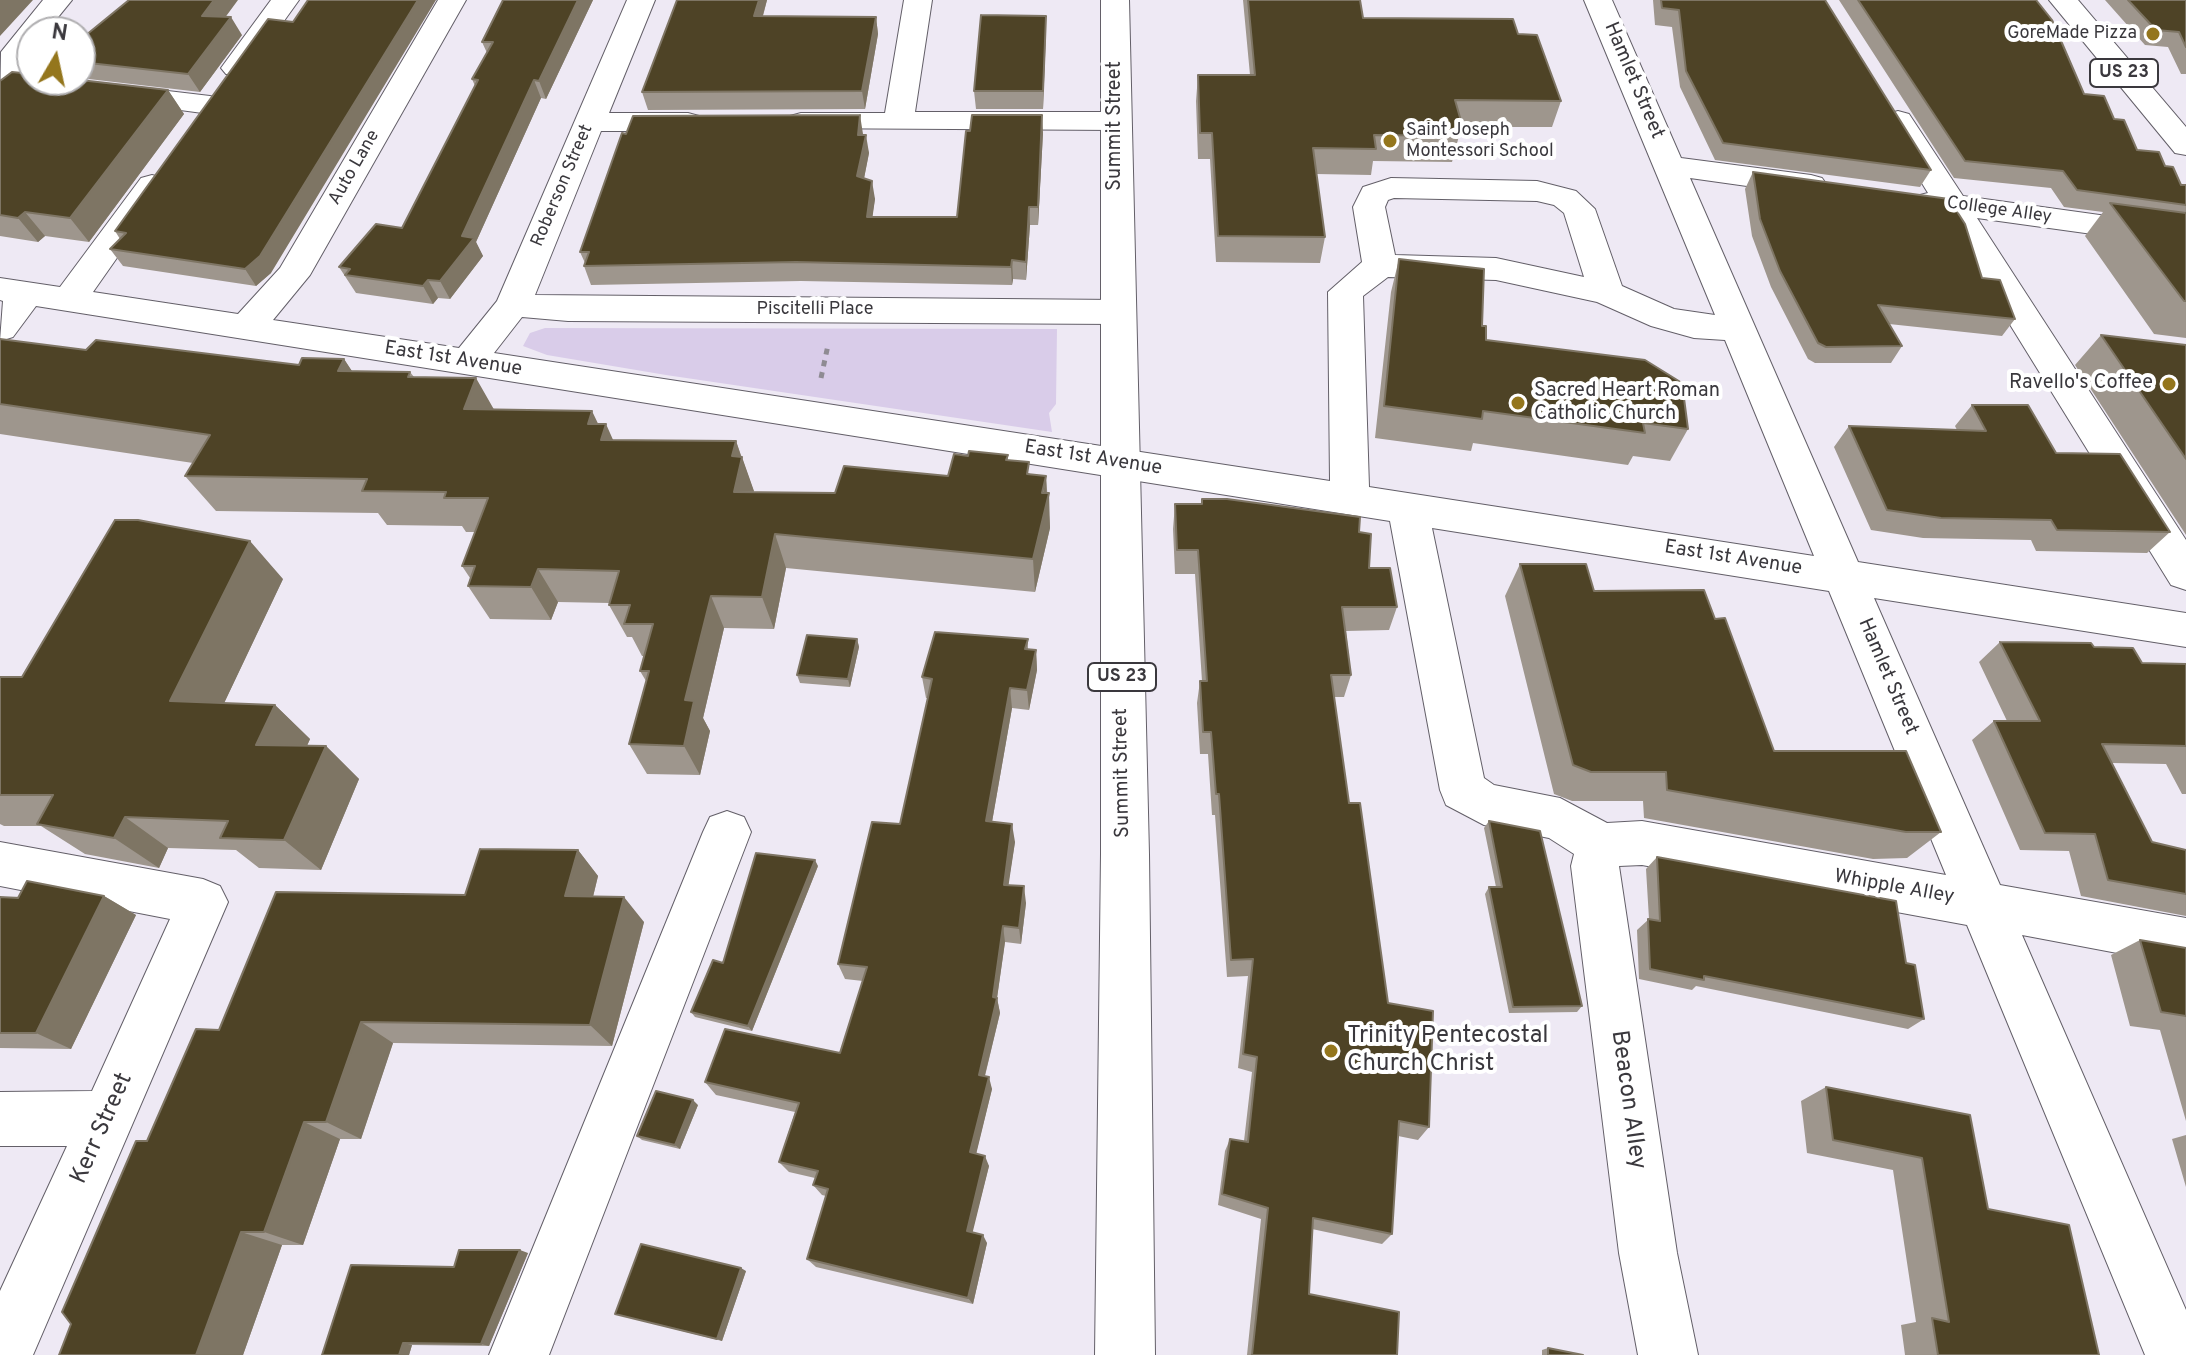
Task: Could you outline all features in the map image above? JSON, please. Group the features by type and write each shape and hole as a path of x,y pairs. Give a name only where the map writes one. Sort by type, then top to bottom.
{"street":[{"path":"7,93 15,52 58,0"},
{"path":"69,300 285,0"},
{"name":"Auto Lane","path":"246,328 293,275 452,0"},
{"name":"Roberson Street","path":"468,362 513,305 641,0"},
{"path":"899,121 918,0"},
{"name":"Summit Street","path":"1115,0 1125,854 1125,1355"},
{"name":"Hamlet Street","path":"1598,0 2175,1355"},
{"name":"US 23","path":"2063,0 2186,146"},
{"path":"1879,90 2186,574"},
{"path":"96,92 191,130"},
{"path":"776,122 1116,121"},
{"path":"591,122 715,122"},
{"path":"1669,166 1847,190"},
{"path":"1380,266 1369,207 1374,194 1391,188 1537,191 1565,198 1579,209 1607,293"},
{"name":"College Alley","path":"1906,198 2186,237"},
{"path":"1348,499 1351,460 1345,292 1380,266 1496,269 1607,293 1663,318 1694,326 1740,329"},
{"path":"0,329 14,292"},
{"name":"East 1st Avenue","path":"14,292 2186,630"},
{"name":"Piscitelli Place","path":"513,305 568,309 1118,312"},
{"path":"1408,508 1463,790 1484,804 1560,819 1600,845"},
{"path":"519,1355 727,832"},
{"name":"Whipple Alley","path":"1600,845 1642,843 1982,902 2186,942"},
{"name":"Beacon Alley","path":"1600,845 1595,866 1597,882 1648,1253 1668,1355"},
{"name":"Kerr Street","path":"0,864 203,902 2,1355"},
{"path":"0,1119 107,1118"}],"path":[{"path":"821,379 829,341"}],"shaded area":[{"path":"545,328 1057,329 1056,404 1049,413 1052,432 666,375 547,355 523,346 530,333"}],"building":[{"path":"129,0 214,0 202,16 231,17 188,74 96,64 96,27"},
{"path":"308,0 418,0 260,256 245,269 110,249 126,233 115,231 268,19 293,22"},
{"path":"503,0 578,0 539,81 534,80 462,236 474,238 440,281 428,280 423,286 345,275 350,269 339,267 376,224 402,228 478,80 472,79 493,42 482,42"},
{"path":"677,0 759,0 754,16 876,17 862,91 642,92"},
{"path":"1248,0 1360,0 1363,18 1513,19 1518,34 1537,35 1561,101 1455,100 1461,121 1455,121 1459,136 1374,135 1376,149 1313,148 1325,237 1218,236 1212,133 1200,133 1198,75 1255,75"},
{"path":"1661,0 1825,0 1931,170 1723,143 1686,71 1679,10 1662,8"},
{"path":"1858,0 2036,0 2052,20 2084,94 2104,96 2114,119 2124,120 2137,150 2159,152 2165,166 2173,167 2181,185 2186,185 2186,205 2077,190 2063,171 1965,161"},
{"path":"2128,0 2186,0 2186,47 2179,32 2156,30"},
{"path":"981,15 1046,16 1043,91 974,91"},
{"path":"16,72 16,96 96,96 96,82 168,90 70,218 25,212 18,218 0,215 0,81"},
{"path":"860,115 858,135 866,135 857,176 872,181 867,217 957,217 966,131 970,131 972,115 1042,115 1038,207 1029,207 1026,262 1012,260 1011,267 796,262 584,266 589,252 580,252 622,133 626,134 633,116"},
{"path":"1753,172 1949,199 1965,224 1982,278 2000,280 2015,319 1878,305 1902,346 1826,347 1818,343 1780,271 1760,219"},
{"path":"2110,203 2186,213 2186,301 2184,301"},
{"path":"1399,259 1484,269 1482,326 1486,326 1486,340 1645,360 1682,383 1688,429 1643,423 1645,433 1483,411 1482,419 1384,406"},
{"path":"2101,335 2186,345 2186,459"},
{"path":"0,339 86,350 96,340 299,365 302,358 344,359 338,371 410,372 408,377 476,378 464,409 592,411 588,424 606,424 601,440 736,441 732,456 742,457 734,492 835,493 844,466 948,476 954,454 968,456 969,451 1008,455 1006,460 1029,462 1027,474 1046,476 1042,493 1049,493 1033,559 775,534 762,597 711,596 685,700 694,701 684,746 629,744 649,671 640,671 653,624 624,624 630,605 609,605 619,571 538,569 531,587 468,586 475,566 462,566 488,498 444,498 446,492 362,491 367,479 185,476 210,435 0,404"},
{"path":"1972,405 2028,405 2056,453 2120,454 2170,532 2057,530 2051,520 1941,518 1887,510 1849,426 1986,431"},
{"path":"1202,499 1227,499 1360,517 1359,532 1371,534 1369,568 1390,568 1397,607 1342,607 1351,675 1331,675 1349,803 1360,803 1388,1003 1433,1011 1429,1127 1399,1121 1392,1234 1313,1218 1309,1294 1399,1312 1397,1355 1252,1355 1268,1208 1222,1194 1230,1139 1248,1142 1257,1057 1243,1054 1253,959 1231,960 1219,794 1216,794 1211,732 1203,732 1200,681 1207,681 1198,550 1177,550 1175,504 1202,504"},
{"path":"115,520 138,520 250,541 170,701 275,705 256,745 326,746 284,840 220,838 228,821 125,817 114,838 37,824 53,795 0,795 0,677 22,677"},
{"path":"1520,564 1586,564 1594,591 1704,590 1715,619 1725,618 1774,751 1906,751 1941,832 1906,832 1667,790 1666,772 1591,772 1573,765"},
{"path":"935,632 1028,639 1025,649 1036,650 1027,690 1010,688 986,821 1012,824 1004,885 1024,886 1019,928 1003,926 993,997 997,998 979,1075 989,1077 970,1152 985,1156 967,1231 983,1235 968,1298 807,1259 828,1189 813,1185 818,1171 779,1162 799,1103 705,1082 725,1029 840,1053 867,967 838,964 872,822 900,824 932,679 922,677"},
{"path":"807,635 857,639 848,679 797,675"},
{"path":"2000,642 2091,643 2094,647 2133,648 2142,663 2186,664 2186,746 2102,744 2152,842 2186,850 2186,894 2108,880 2095,834 2045,833 1994,721 2040,721"},
{"path":"1489,821 1540,831 1582,1006 1513,1007 1489,887 1502,887"},
{"path":"480,849 578,850 565,896 624,897 590,1025 361,1022 326,1122 304,1122 264,1232 241,1232 196,1355 59,1355 71,1324 62,1312 136,1141 147,1141 196,1029 219,1030 276,892 465,895"},
{"path":"756,853 815,860 748,1026 691,1012 713,960 723,963"},
{"path":"1657,857 1896,901 1906,963 1915,965 1924,1019 1704,976 1704,980 1650,969 1648,919 1660,921"},
{"path":"27,881 104,896 36,1033 0,1033 0,897 18,898"},
{"path":"2140,940 2186,948 2186,1016 2161,1012"},
{"path":"1826,1087 1970,1115 1988,1209 2069,1225 2099,1355 1938,1355 1932,1318 1949,1322 1922,1158 1833,1140"},
{"path":"656,1091 693,1100 675,1145 637,1136"},
{"path":"641,1244 741,1268 717,1339 615,1314"},
{"path":"459,1250 520,1250 481,1344 403,1343 399,1355 322,1355 351,1265 454,1267"},
{"path":"1548,1348 1583,1355 1548,1355"}],"place":[{"name":"GoreMade Pizza","path":"2153,34"},
{"name":"Saint Joseph Montessori School","path":"1390,141"},
{"name":"Ravello's Coffee","path":"2169,384"},
{"name":"Sacred Heart Roman Catholic Church","path":"1518,403"},
{"name":"Trinity Pentecostal Church Christ","path":"1331,1051"}]}
